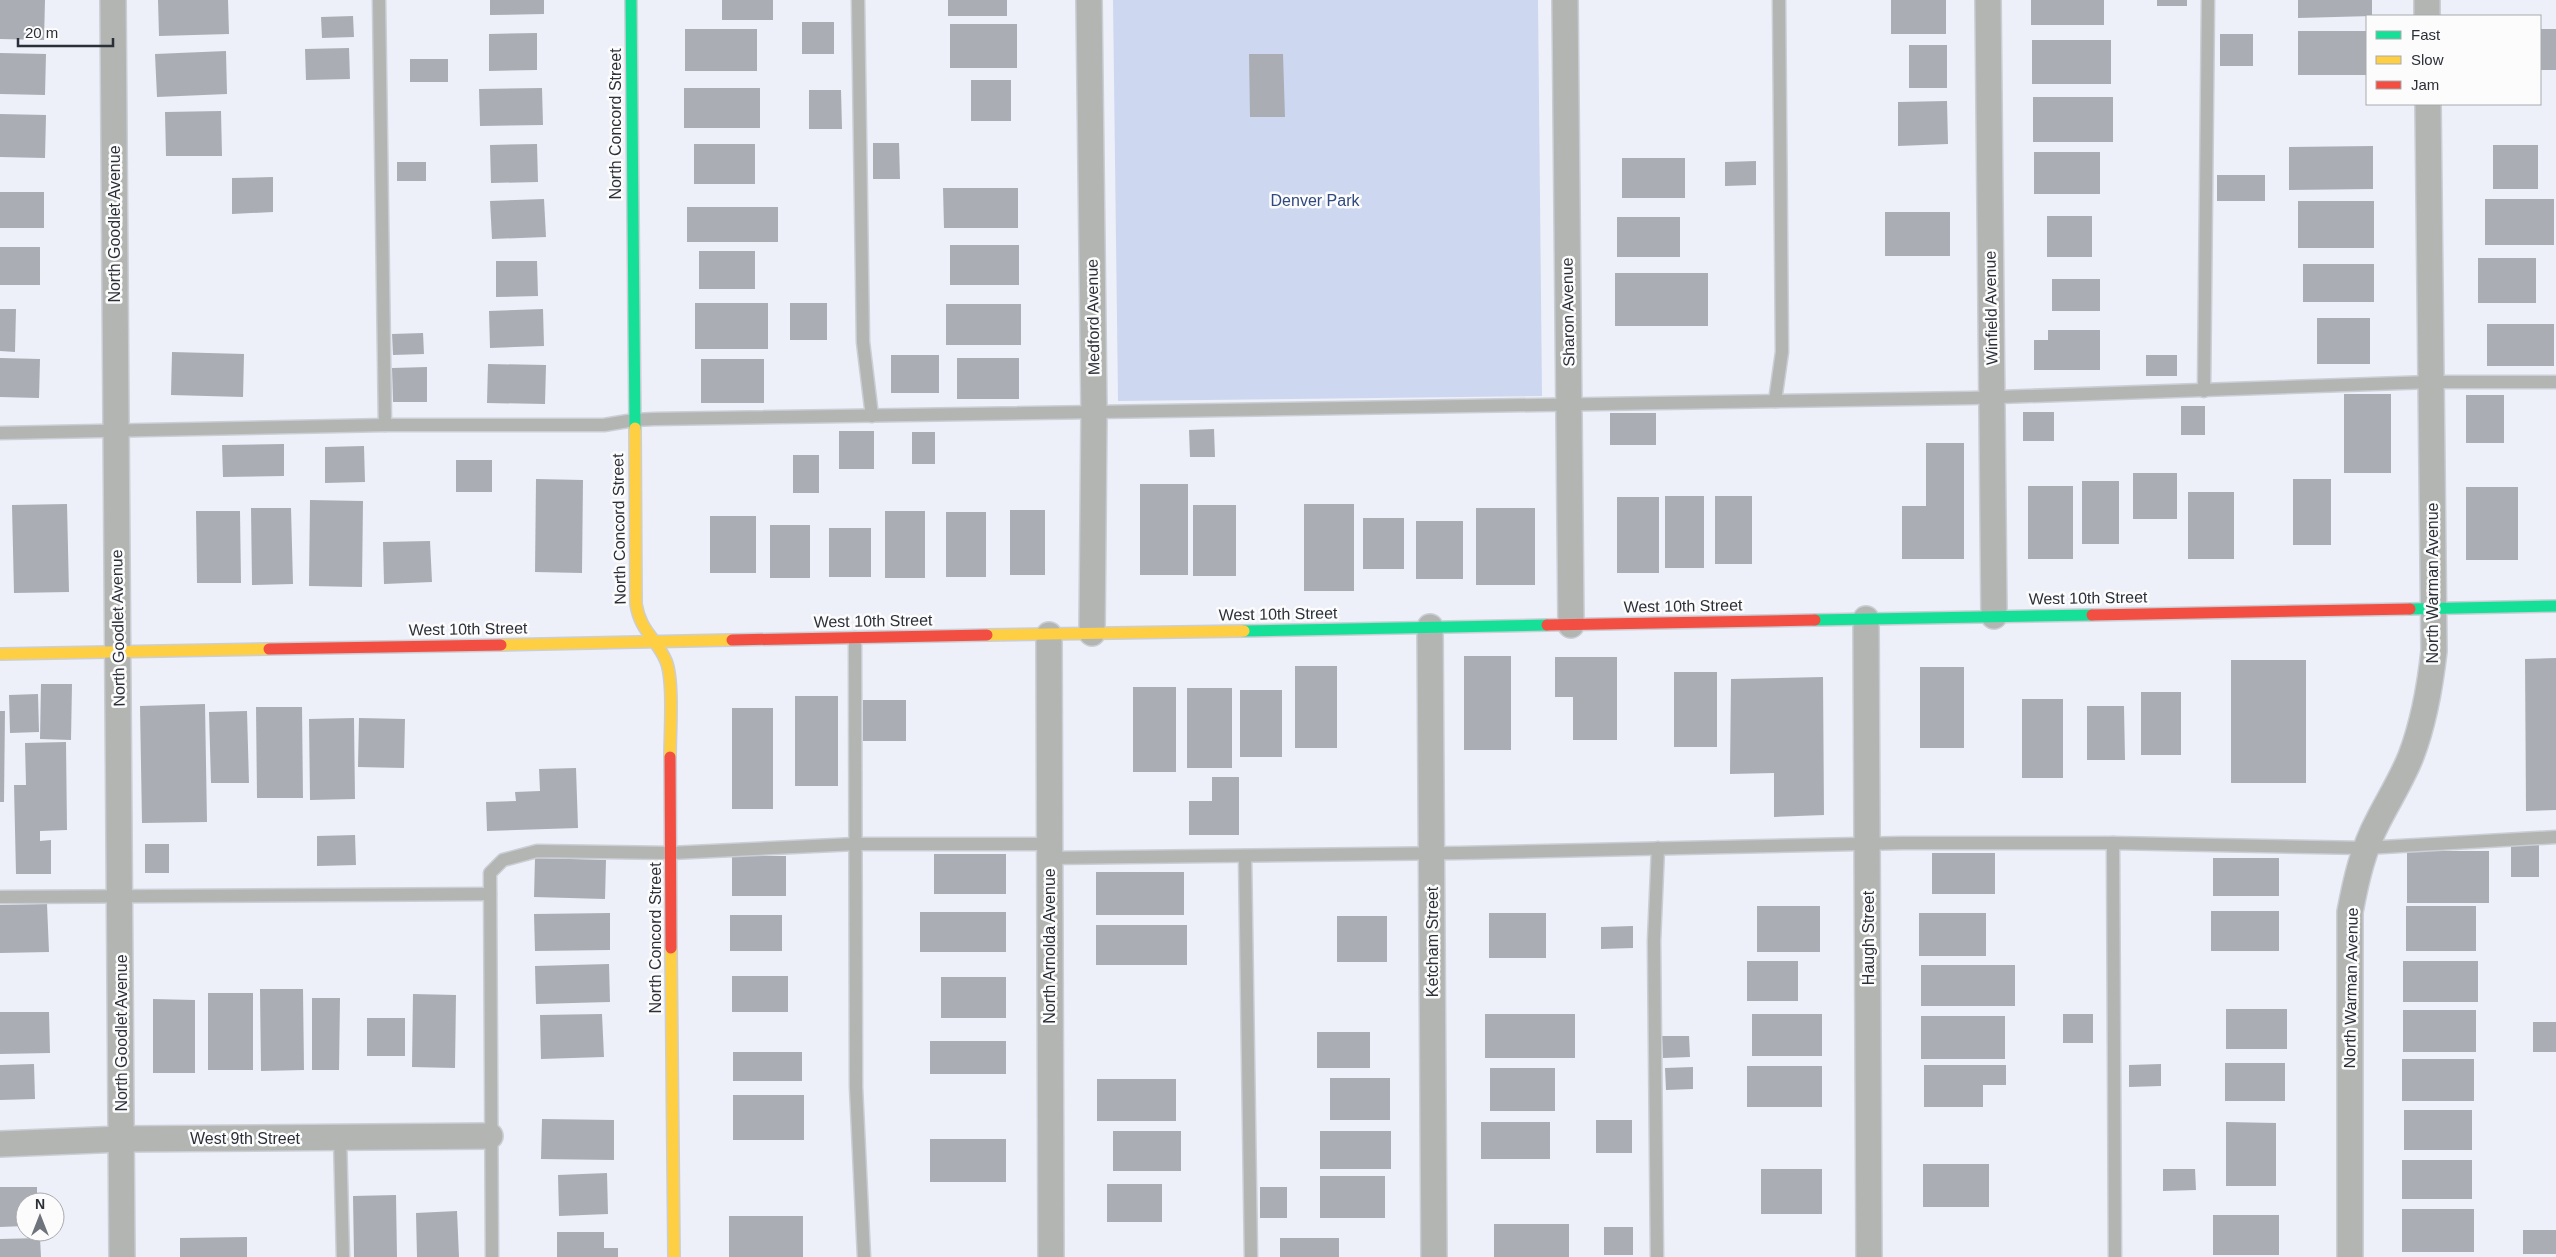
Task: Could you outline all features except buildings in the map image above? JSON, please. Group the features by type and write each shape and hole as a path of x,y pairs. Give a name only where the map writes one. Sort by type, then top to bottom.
{"main road":[{"name":"North Concord Street","path":"631,0 636,612 641,628 664,654 669,670 674,1257"},
{"name":"West 10th Street","path":"0,654 2556,606"}],"street":[{"name":"North Goodlet Avenue","path":"113,0 122,1257"},
{"name":"Medford Avenue","path":"1089,0 1094,413 1092,634"},
{"name":"Sharon Avenue","path":"1565,0 1571,624"},
{"name":"Winfield Avenue","path":"1988,0 1994,616"},
{"path":"2427,0 2428,15"},
{"name":"North Warman Avenue","path":"2350,1257 2349,926 2354,886 2366,848 2377,822 2398,784 2420,727 2431,682 2434,651 2428,105"},
{"name":"Haugh Street","path":"1866,619 1869,1257"},
{"name":"Ketcham Street","path":"1430,627 1434,1257"},
{"name":"North Arnolda Avenue","path":"1049,634 1048,851 1051,1257"},
{"name":"West 9th Street","path":"0,1144 122,1139 490,1136"}],"lane":[{"path":"379,0 385,425"},
{"path":"858,0 862,342 872,416"},
{"path":"1775,401 1782,352 1779,0"},
{"path":"2204,390 2208,0"},
{"path":"0,433 385,425 604,425 634,420 1992,397 2431,382 2556,382"},
{"path":"855,638 856,1087 864,1257"},
{"path":"492,1257 490,873 503,860 537,851 671,853 856,844 1246,856 1432,854 1867,844 2113,843 2366,848 2556,837"},
{"path":"2113,843 2115,1257"},
{"path":"1657,1257 1654,941 1658,848"},
{"path":"1246,856 1251,1257"},
{"path":"0,897 490,894"},
{"path":"340,1137 343,1257"}],"green space":[{"name":"Denver Park","path":"1113,0 1538,0 1542,396 1118,401"}],"traffic: fast":[{"path":"631,0 635,428"},
{"path":"2410,609 2556,606"},
{"path":"1815,620 2092,615"},
{"path":"1244,631 1547,625"}],"traffic: slow":[{"path":"635,428 636,604 641,621 666,661 671,694 670,757"},
{"path":"987,635 1244,631"},
{"path":"501,645 732,640"},
{"path":"0,654 269,649"},
{"path":"671,948 674,1257"}],"traffic: jam":[{"path":"2092,615 2410,609"},
{"path":"1547,625 1815,620"},
{"path":"732,640 987,635"},
{"path":"269,649 501,645"},
{"path":"670,757 671,948"}]}
